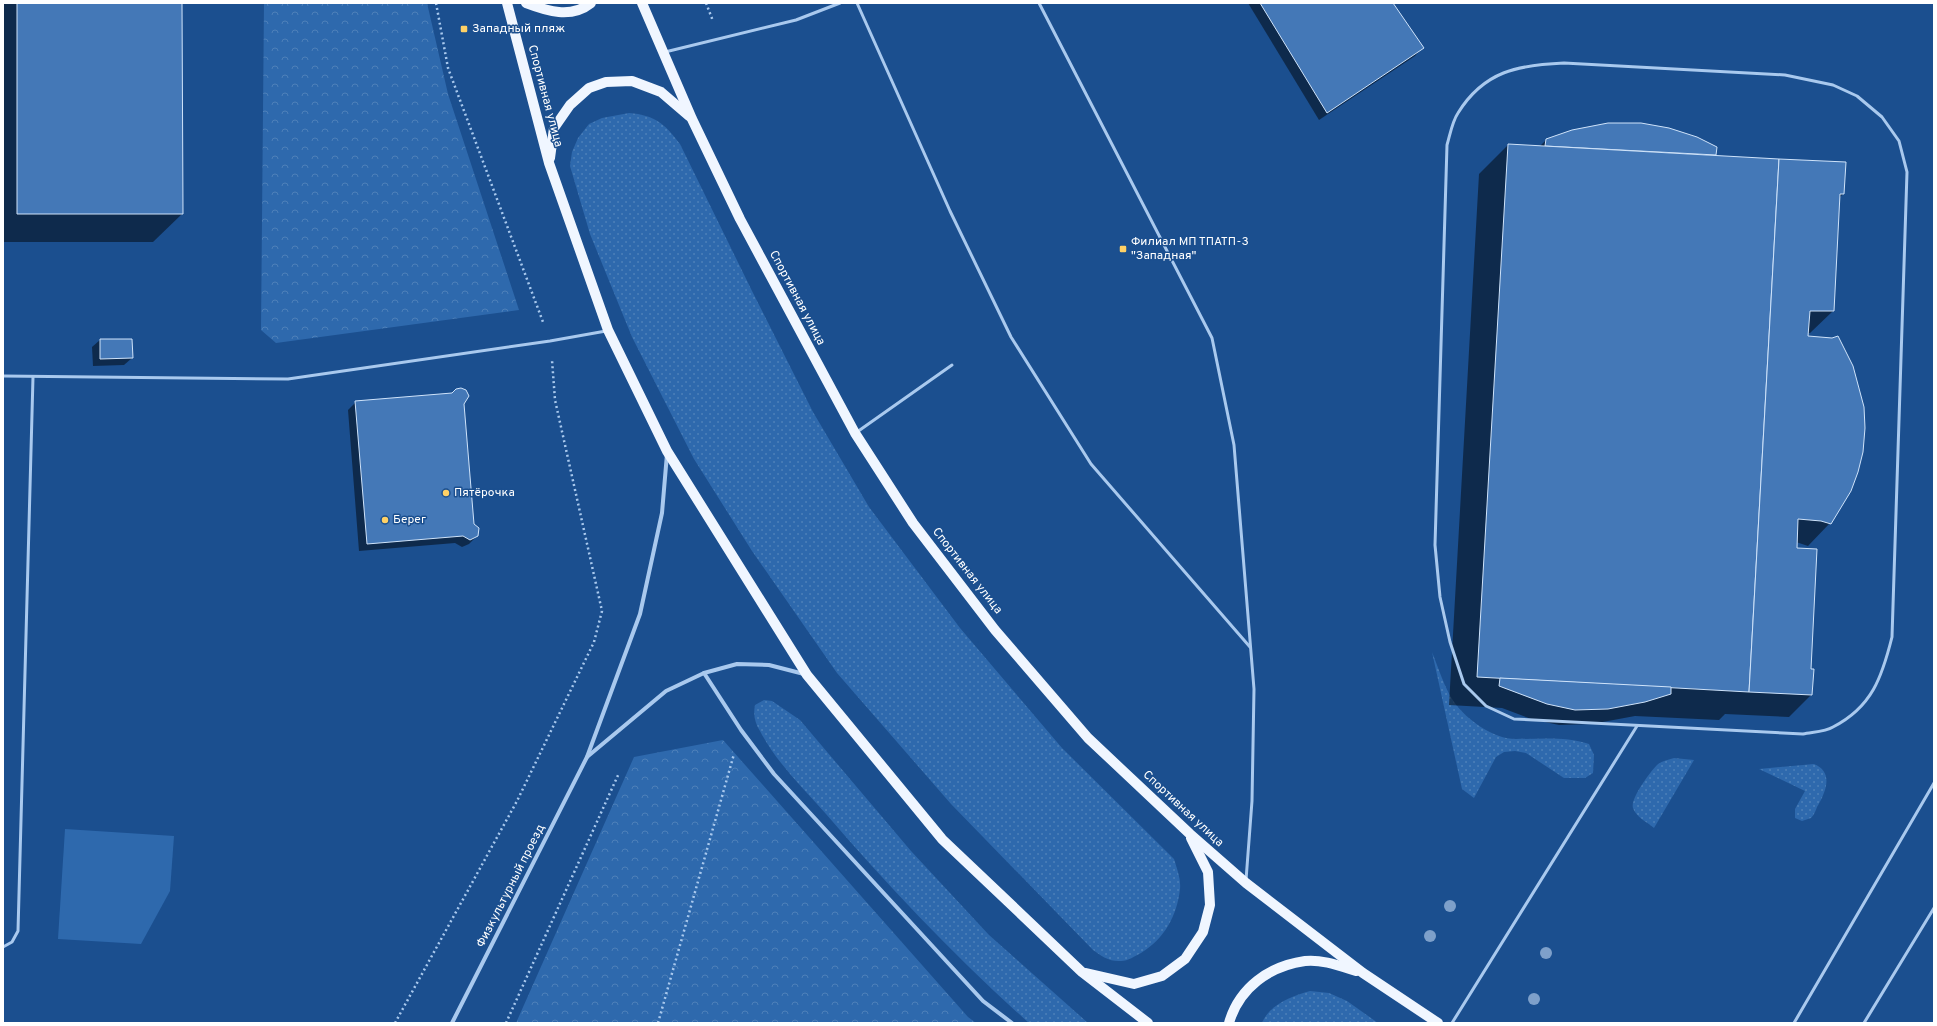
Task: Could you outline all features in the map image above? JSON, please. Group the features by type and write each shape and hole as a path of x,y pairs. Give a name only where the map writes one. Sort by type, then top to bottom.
{"main road":[{"name":"Спортивная улица","path":"507,3 550,163 608,330 667,451 807,675 942,839 1082,972 1148,1023"},
{"path":"526,3 547,11 570,13 591,3"},
{"name":"Спортивная улица","path":"642,3 692,119 740,219 855,433 913,524 995,630 1088,738 1190,834 1246,883 1363,974 1438,1023"},
{"path":"550,163 554,128 570,105 589,88 606,82 632,82 661,92 692,119"},
{"path":"1082,972 1134,984 1162,976 1185,959 1203,932 1210,905 1208,872 1190,834"},
{"path":"1229,1023 1234,1007 1249,986 1277,968 1306,961 1338,965 1363,974"}],"street":[{"name":"Физкультурный проезд","path":"452,1023 587,757 640,614 662,513 667,451"},
{"path":"587,757 666,690 704,673 737,664 769,665 807,675"},
{"path":"704,673 741,730 774,774 983,1000 1012,1023"}],"lane":[{"path":"663,52 796,20 840,3"},
{"path":"857,3 950,211 1011,337 1091,464 1251,648"},
{"path":"1039,3 1212,338 1234,445 1254,689 1252,801 1246,883"},
{"path":"1564,63 1785,75 1833,85 1858,96 1882,117 1899,141 1907,172 1892,638 1885,668 1874,691 1855,712 1832,728 1803,734 1637,726 1514,719 1486,706 1464,684 1450,642 1440,598 1435,545 1446,145 1457,114 1476,89 1501,73 1532,64 1564,63"},
{"path":"3,376 288,378 550,341 608,330"},
{"path":"855,433 952,365"},
{"path":"3,947 12,942 18,932 33,377"},
{"path":"1452,1023 1637,726"},
{"path":"1794,1023 1934,783"},
{"path":"1864,1023 1934,908"}],"path":[{"path":"395,1023 517,802 594,642 602,611 555,400 550,341 448,68 436,3"},
{"path":"658,1023 741,730"},
{"path":"506,1023 619,774"}],"green space":[{"path":"264,3 427,3 448,94 519,310 276,343 261,330"},
{"path":"629,113 653,118 664,126 680,144 813,412 869,507 960,628 1062,748 1174,859 1180,882 1176,908 1163,934 1141,953 1124,961 1113,961 1093,950 951,804 837,673 752,551 694,459 632,337 590,234 570,166 572,152 578,138 589,124 602,118"},
{"path":"1432,652 1451,697 1459,709 1473,722 1498,736 1507,738 1562,739 1580,741 1589,744 1594,755 1593,773 1585,778 1564,778 1526,753 1515,751 1504,752 1496,757 1474,798 1462,789"},
{"path":"764,700 772,701 800,720 911,851 989,935 1088,1023 1029,1023 976,974 924,922 790,774 766,742 758,728 754,712 755,705"},
{"path":"723,740 968,1017 976,1023 516,1023 634,757"},
{"path":"1674,758 1694,760 1654,828 1634,811 1634,798 1646,779 1660,762"},
{"path":"1814,764 1824,772 1826,777 1825,789 1811,818 1802,821 1795,818 1795,809 1805,791 1759,769"},
{"path":"65,829 174,836 170,891 141,944 58,939"},
{"path":"1310,991 1329,993 1347,1001 1378,1023 1262,1023 1270,1011 1282,1002 1296,995"}],"building":[{"path":"17,3 182,3 183,214 17,214"},
{"path":"1260,3 1393,3 1424,48 1327,113"},
{"path":"1608,123 1641,123 1669,128 1697,137 1717,147 1716,155 1545,146 1546,139 1572,130"},
{"path":"1508,144 1779,159 1749,692 1477,677"},
{"path":"1779,159 1846,162 1844,194 1840,194 1834,311 1810,311 1808,336 1832,338 1838,336 1853,366 1864,407 1865,428 1863,452 1851,491 1831,524 1821,521 1798,519 1797,548 1817,549 1811,669 1814,669 1812,695 1749,692"},
{"path":"100,339 132,339 133,358 100,359"},
{"path":"461,388 466,390 469,396 464,404 474,524 479,528 478,536 470,540 463,536 367,544 355,401 452,393 456,389"},
{"path":"1500,678 1671,687 1671,694 1645,702 1608,709 1575,710 1547,704 1499,686"}],"place":[{"name":"Западный пляж","path":"464,29"},
{"name":"Филиал МП ТПАТП-3 \"Западная\"","path":"1123,249"},
{"name":"Пятёрочка","path":"446,493"},
{"name":"Берег","path":"385,520"}]}
